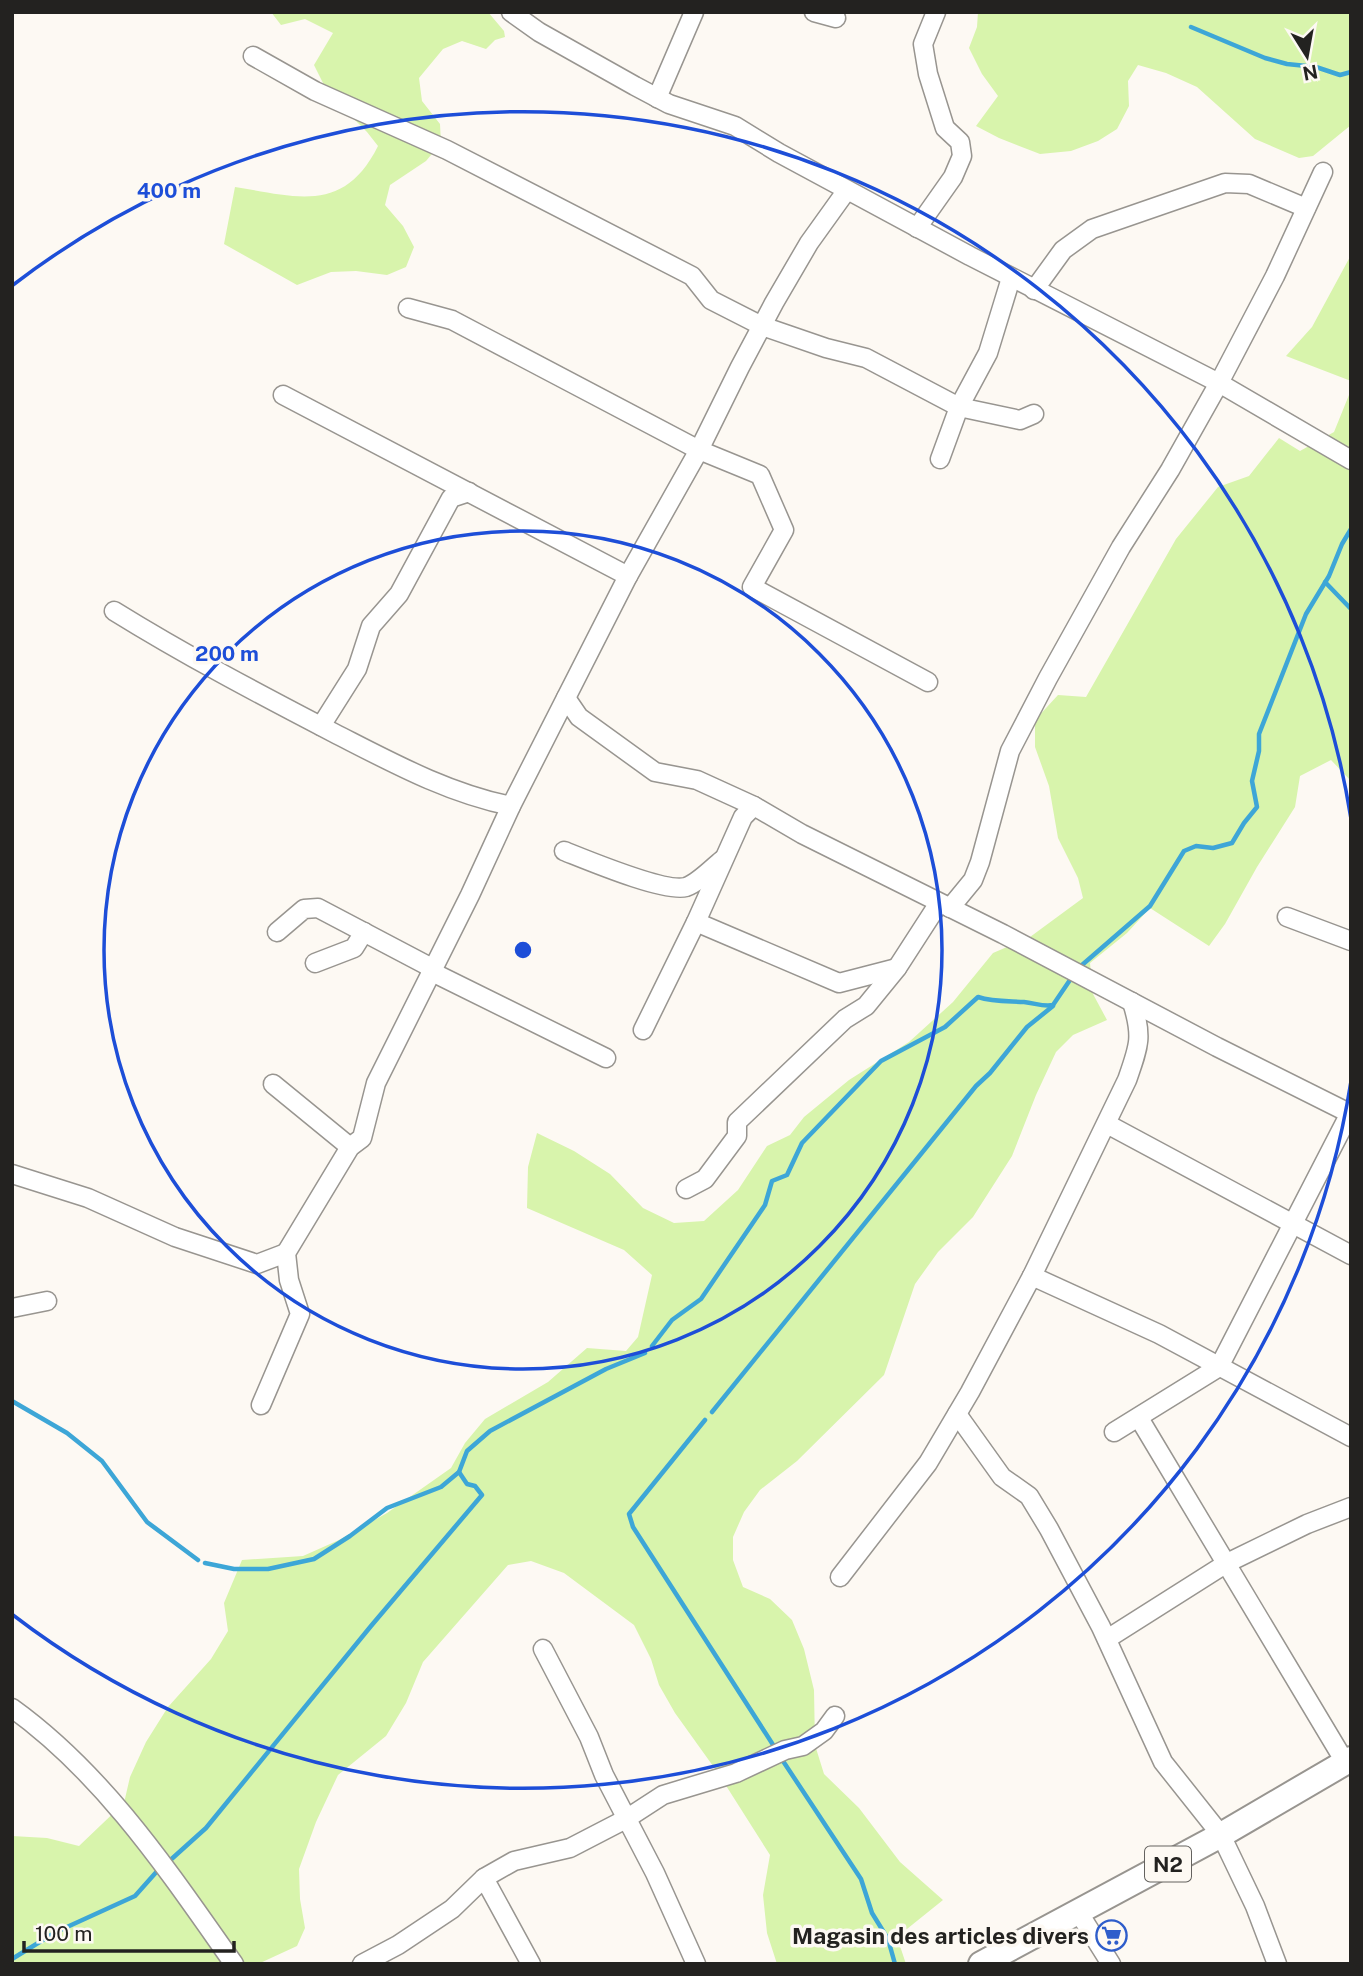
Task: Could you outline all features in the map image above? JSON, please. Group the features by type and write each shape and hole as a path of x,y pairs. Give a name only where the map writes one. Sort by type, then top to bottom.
{"highway":[{"name":"N2","path":"981,1964 1221,1835 1348,1761"}],"street":[{"path":"511,12 539,32 657,98 735,126 847,191 1219,383 1351,460"},
{"path":"657,98 694,12"},
{"path":"814,12 836,18"},
{"path":"917,228 953,177 962,156 960,142 945,128 926,64 923,44 936,12"},
{"path":"253,56 314,91 447,150 692,276 711,300 762,326 826,348 866,358 959,407 1020,420 1034,414"},
{"path":"686,1189 705,1179 737,1136 737,1122 845,1019 866,1006 945,905 973,880 981,862 1010,751 1121,547 1170,470 1219,383 1275,276 1323,172"},
{"path":"1034,289 1063,250 1092,229 1225,183 1249,184 1307,208"},
{"path":"261,1405 300,1314 289,1280 286,1253 350,1147 362,1138 376,1083 470,895 511,806 628,576 699,450 808,243 847,191"},
{"path":"940,459 959,407 988,354 1011,278"},
{"path":"408,308 452,320 699,450 760,475 784,530 752,587 928,682"},
{"path":"283,395 628,576"},
{"path":"321,726 357,669 371,626 399,594 451,498 469,492"},
{"path":"114,611 177,650 432,783 486,801 511,806"},
{"path":"566,698 579,717 655,772 696,780 754,806 802,834 1350,1113 1219,1367 1114,1432"},
{"path":"643,1030 743,817 754,806"},
{"path":"564,851 619,873 673,888 687,887 724,858"},
{"path":"277,933 304,909 318,908 431,970 606,1058"},
{"path":"1287,917 1351,941"},
{"path":"696,922 839,983 897,968"},
{"path":"315,963 354,948 364,932"},
{"path":"839,1577 928,1464 1032,1276 1127,1080 1139,1047 1140,1027 1132,1002"},
{"path":"273,1084 350,1147"},
{"path":"1107,1124 1351,1255"},
{"path":"12,1174 88,1198 175,1237 257,1264 286,1253"},
{"path":"1032,1276 1159,1335 1351,1437"},
{"path":"12,1308 47,1301"},
{"path":"957,1414 1002,1477 1029,1496 1049,1529 1107,1639 1163,1762 1221,1835 1255,1906 1277,1964"},
{"path":"1139,1418 1348,1761"},
{"path":"1107,1639 1227,1563 1307,1524 1351,1507"},
{"path":"543,1649 655,1873 696,1964"},
{"path":"12,1708 69,1756 121,1810 174,1878 234,1964"},
{"path":"362,1964 398,1945 452,1909 484,1878 514,1861 569,1848 626,1819 663,1796 736,1773 779,1753 803,1746 824,1731 835,1716"},
{"path":"484,1878 531,1964"},
{"path":"1079,1913 1111,1964"}],"green space":[{"path":"271,12 488,12 504,31 505,37 495,40 486,49 462,41 443,49 419,78 422,101 440,124 441,143 426,161 390,185 385,205 403,226 414,247 406,267 387,275 356,271 331,272 297,285 224,244 235,187 279,194 317,196 350,182 365,168 378,146 328,93 314,65 333,33 305,19 281,25"},
{"path":"978,12 1351,12 1351,125 1313,156 1299,158 1255,139 1197,87 1166,73 1138,65 1128,81 1129,106 1117,129 1098,141 1071,151 1040,154 976,126 998,96 982,74 969,48 977,27"},
{"path":"1351,255 1351,381 1286,356 1312,327"},
{"path":"1351,390 1351,781 1331,760 1300,776 1295,807 1209,946 1150,908 1127,933 1090,963 1093,994 1107,1020 1073,1035 1056,1052 1012,1156 973,1217 938,1252 915,1284 884,1375 797,1461 760,1490 744,1512 733,1537 733,1560 743,1587 770,1599 792,1620 804,1649 814,1690 815,1745 824,1774 859,1808 900,1862 943,1900 897,1937 906,1964 777,1964 767,1933 763,1895 770,1855 718,1773 675,1713 659,1685 651,1659 634,1625 564,1573 531,1561 508,1565 423,1662 406,1703 386,1736 338,1775 316,1822 299,1869 305,1928 297,1946 258,1964 12,1964 12,1836 47,1838 79,1846 124,1803 130,1777 146,1742 168,1707 211,1659 228,1631 224,1603 242,1560 303,1556 339,1540 387,1513 451,1468 465,1443 485,1419 548,1382 587,1348 626,1351 638,1337 652,1275 624,1250 527,1208 528,1167 537,1133 574,1151 610,1174 643,1208 674,1223 704,1221 738,1190 767,1146 790,1135 804,1117 849,1080 909,1042 953,1002 993,953 1030,937 1083,898 1078,878 1058,838 1049,786 1035,747 1035,720 1058,695 1086,697 1176,539 1218,487 1249,476 1279,438 1300,451 1334,432"}],"waterway":[{"path":"1191,27 1265,58 1316,67 1340,75 1351,72"},
{"path":"1082,965 1150,906 1184,851 1196,846 1213,848 1232,843 1257,807 1252,781 1259,751 1259,734 1306,614 1329,576 1351,529"},
{"path":"1325,582 1351,609"},
{"path":"652,1346 672,1320 701,1299 765,1205 772,1181 787,1175 802,1143 881,1061 945,1027 978,997 995,1001 1053,1005 1072,977"},
{"path":"712,1412 976,1086 1027,1027 1053,1006"},
{"path":"205,1563 234,1569 268,1569 314,1559 387,1508 441,1487 459,1472 467,1451 490,1431 606,1369 645,1353"},
{"path":"12,1401 67,1433 102,1461 147,1522 198,1560"},
{"path":"705,1420 629,1514 633,1527 777,1751"},
{"path":"166,1864 206,1828 482,1495 475,1486 467,1484 459,1472"},
{"path":"781,1758 861,1879 872,1913 888,1939 895,1964"},
{"path":"12,1959 56,1932 135,1896 159,1869"}],"place":[{"name":"Magasin des articles divers","path":"1112,1935"}]}
